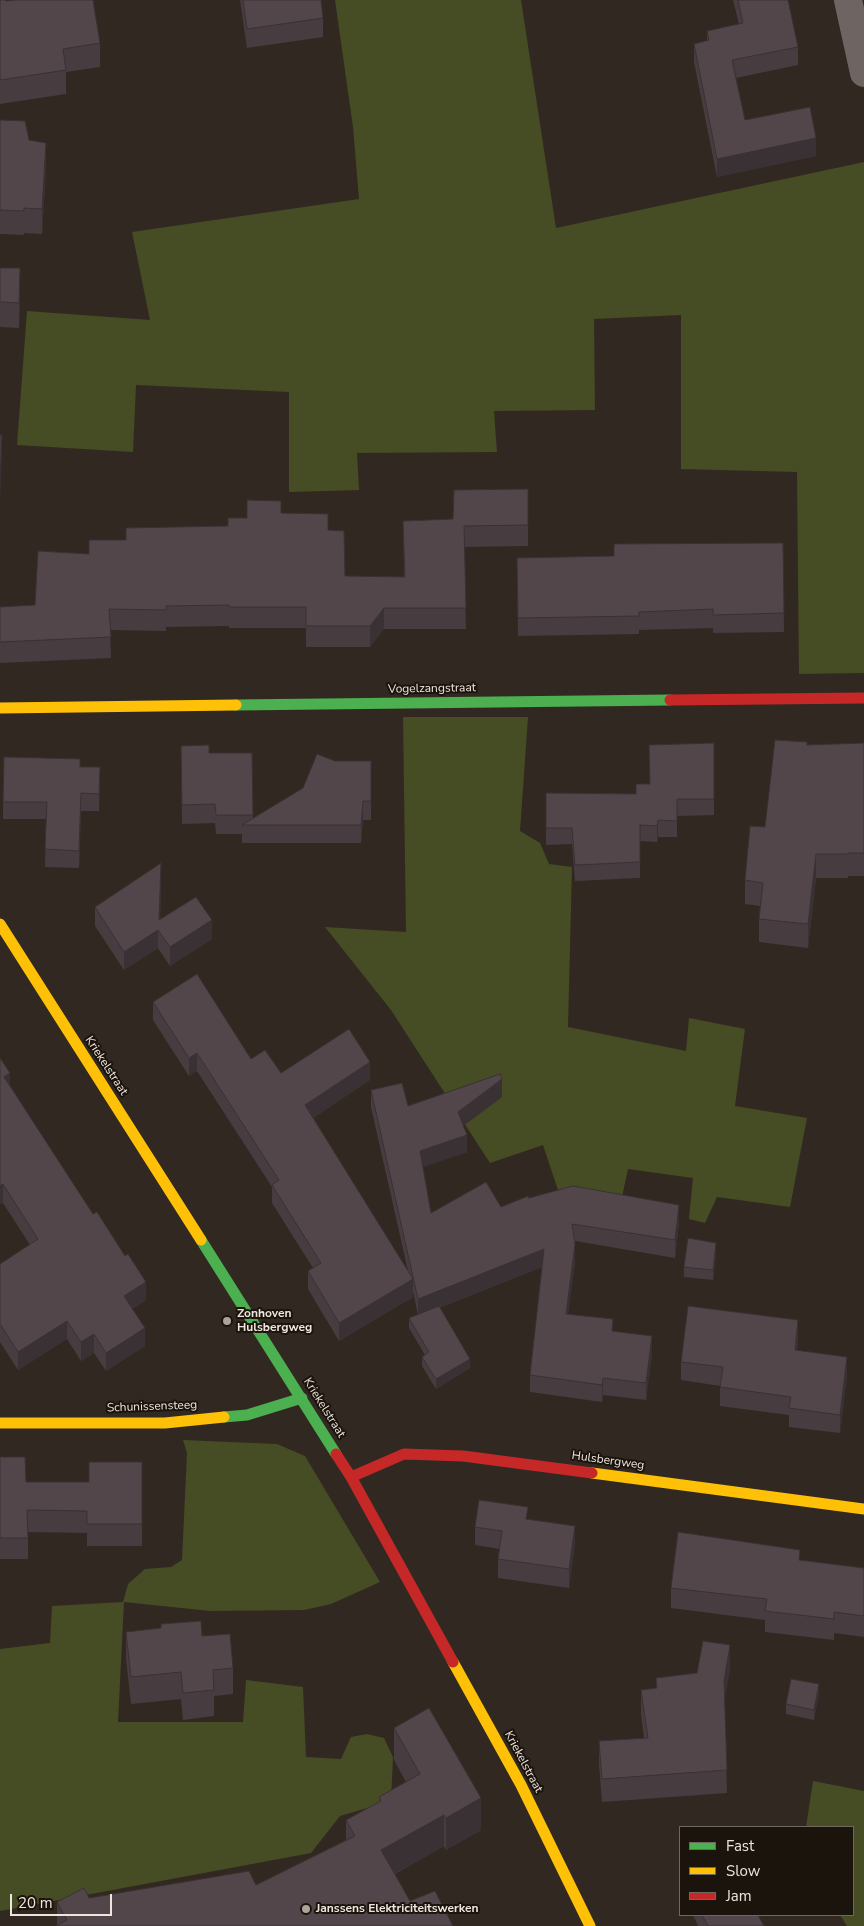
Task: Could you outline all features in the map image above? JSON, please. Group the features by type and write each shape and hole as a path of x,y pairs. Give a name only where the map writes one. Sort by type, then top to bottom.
{"street":[{"path":"848,0 864,73"},
{"name":"Vogelzangstraat","path":"0,708 864,698"},
{"name":"Kriekelstraat","path":"0,924 351,1476 521,1785 590,1926"},
{"name":"Schunissensteeg","path":"0,1423 165,1423 247,1415 302,1398"},
{"name":"Hulsbergweg","path":"351,1476 404,1454 463,1456 864,1510"}],"green space":[{"path":"335,0 521,0 556,228 864,162 864,673 799,674 797,472 681,469 681,315 594,319 595,410 494,411 497,452 357,453 359,490 289,492 289,392 136,385 133,452 17,445 27,311 150,320 132,232 359,199 353,127"},
{"path":"403,717 528,717 520,831 540,843 549,864 572,867 568,1027 686,1051 689,1018 745,1029 735,1106 807,1118 790,1207 717,1197 705,1223 689,1219 693,1178 628,1169 622,1197 559,1193 543,1145 490,1163 391,1010 325,927 406,932"},
{"path":"183,1440 277,1444 305,1456 380,1582 331,1604 304,1610 210,1611 124,1602 118,1722 243,1722 246,1680 303,1687 306,1757 341,1759 351,1737 367,1734 384,1738 393,1757 391,1801 340,1816 311,1853 0,1911 0,1649 50,1643 52,1606 123,1602 128,1584 145,1569 171,1567 182,1560 187,1453"},
{"path":"813,1781 864,1791 864,1926 847,1926 841,1916 854,1916 854,1826 806,1826"}],"building":[{"path":"0,0 93,0 100,43 63,49 66,70 0,80"},
{"path":"243,0 321,0 323,18 247,29"},
{"path":"738,0 788,0 798,47 732,60 745,120 810,107 816,138 717,159 694,44 709,40 707,31 743,23"},
{"path":"0,120 25,121 29,140 46,143 42,209 24,208 24,211 0,210"},
{"path":"0,268 20,268 19,303 0,302"},
{"path":"0,435 2,435 0,483"},
{"path":"528,489 528,525 464,526 466,608 384,608 370,626 306,626 306,607 229,607 229,605 166,606 166,610 109,609 111,637 0,642 0,607 35,605 38,551 89,554 89,540 126,540 126,528 228,526 228,518 247,518 247,500 281,501 281,513 328,514 328,530 344,531 345,576 405,577 403,521 453,519 454,490"},
{"path":"783,543 784,613 713,615 713,609 639,612 639,616 518,618 517,558 614,556 614,544"},
{"path":"775,740 807,742 807,745 864,743 864,853 816,854 808,924 759,919 763,883 745,880 750,826 765,827"},
{"path":"714,743 714,799 677,799 677,821 658,820 657,826 640,825 640,862 575,865 572,828 546,828 546,793 636,794 636,784 650,784 649,745"},
{"path":"209,745 209,753 252,753 253,815 216,815 215,804 182,805 181,746"},
{"path":"317,754 335,761 371,761 371,801 363,801 361,825 242,825 303,788"},
{"path":"4,757 80,759 80,767 100,767 99,794 81,793 79,851 45,849 47,802 3,802"},
{"path":"161,863 159,920 196,897 212,920 170,947 158,930 124,952 95,907"},
{"path":"197,974 251,1059 265,1050 281,1073 349,1029 370,1062 305,1105 413,1279 339,1323 308,1271 321,1263 272,1185 279,1180 197,1053 189,1058 153,1002"},
{"path":"0,1058 10,1073 4,1077 93,1214 97,1212 125,1256 128,1254 146,1282 124,1296 145,1328 106,1353 94,1334 81,1342 67,1321 18,1352 0,1324 0,1264 38,1239 3,1184 0,1186"},
{"path":"500,1074 502,1079 458,1112 467,1135 420,1151 431,1213 486,1182 501,1207 528,1196 529,1198 573,1186 679,1205 675,1240 572,1224 575,1244 566,1314 613,1319 612,1331 652,1336 646,1383 603,1378 602,1385 530,1375 544,1249 418,1299 371,1090 402,1083 408,1106"},
{"path":"688,1238 716,1243 713,1270 684,1267"},
{"path":"439,1306 470,1359 436,1379 422,1357 429,1352 409,1318"},
{"path":"688,1306 798,1320 795,1350 847,1357 840,1415 789,1408 791,1397 720,1387 723,1367 681,1362"},
{"path":"0,1457 25,1457 26,1482 89,1482 89,1462 142,1462 142,1524 87,1524 87,1511 27,1510 28,1538 0,1538"},
{"path":"479,1500 528,1507 526,1519 575,1526 569,1569 498,1559 502,1531 475,1527"},
{"path":"678,1532 800,1550 799,1560 864,1568 864,1616 834,1612 834,1619 765,1611 767,1599 671,1588"},
{"path":"201,1621 202,1636 230,1634 233,1668 213,1670 214,1690 183,1693 181,1672 131,1677 126,1632 161,1628 161,1624"},
{"path":"703,1641 730,1645 724,1681 727,1770 602,1779 599,1741 648,1738 641,1690 657,1688 656,1678 697,1673"},
{"path":"791,1679 819,1684 814,1710 786,1704"},
{"path":"429,1708 481,1798 446,1818 444,1815 381,1850 410,1901 435,1891 453,1926 56,1926 67,1920 57,1902 84,1888 89,1898 249,1871 256,1885 355,1836 346,1820 381,1801 379,1797 420,1774 394,1728"},
{"path":"703,1916 759,1916 764,1926 708,1926"}],"traffic: fast":[{"path":"236,705 670,700"},
{"path":"201,1240 336,1454"},
{"path":"224,1417 247,1415 302,1398"}],"traffic: slow":[{"path":"0,708 236,705"},
{"path":"0,924 201,1240"},
{"path":"0,1423 165,1423 224,1417"},
{"path":"592,1473 864,1509"},
{"path":"453,1662 521,1785 590,1926"}],"traffic: jam":[{"path":"670,700 864,698"},
{"path":"336,1454 351,1477 453,1662"},
{"path":"351,1477 404,1454 463,1456 592,1473"}],"place":[{"name":"Zonhoven Hulsbergweg","path":"227,1321"},
{"name":"Janssens Elektriciteitswerken","path":"306,1909"}]}
